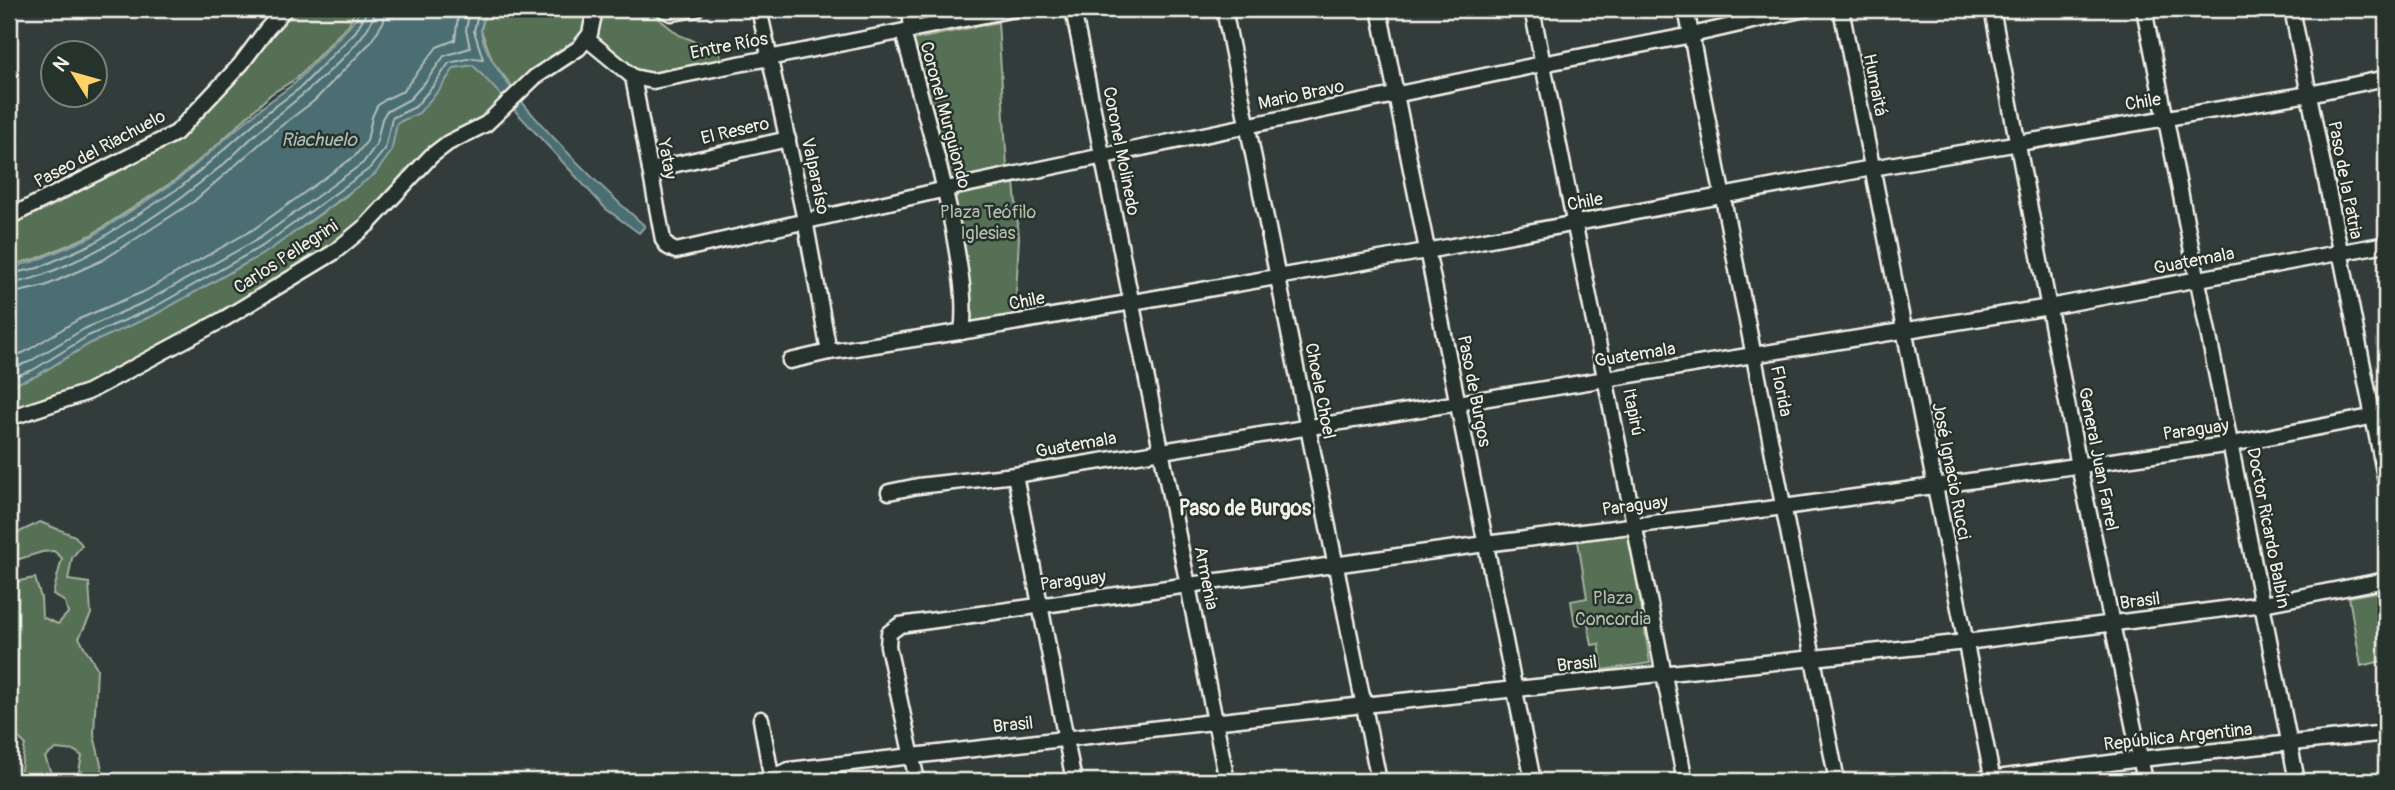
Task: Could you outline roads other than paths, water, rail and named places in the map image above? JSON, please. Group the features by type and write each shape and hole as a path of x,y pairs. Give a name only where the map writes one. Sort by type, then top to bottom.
{"street":[{"name":"Paseo del Riachuelo","path":"9,217 176,133 238,67 285,9"},
{"path":"594,9 592,27 587,39 633,77"},
{"path":"667,11 696,9"},
{"name":"Valparaíso","path":"759,9 805,220 829,352"},
{"name":"Coronel Murguiondo","path":"910,9 908,31 946,189 960,274 964,309 962,332"},
{"name":"Entre Ríos","path":"633,77 653,81 1015,9"},
{"name":"Coronel Molinedo","path":"1073,9 1130,301"},
{"name":"Choele Choel","path":"1224,9 1379,781"},
{"name":"Paso de Burgos","path":"1379,9 1533,781"},
{"name":"Itapirú","path":"1532,9 1685,781"},
{"name":"Florida","path":"1686,9 1837,781"},
{"name":"Mario Bravo","path":"668,247 676,251 946,189 1692,35 1805,9"},
{"name":"Humaitá","path":"1841,9 1872,168"},
{"name":"General Juan Farrel","path":"1992,9 2079,466 2145,781"},
{"name":"Doctor Ricardo Balbín","path":"2144,9 2297,781"},
{"name":"Paso de la Patria","path":"2292,9 2340,252 2380,415 2386,482"},
{"name":"Carlos Pellegrini","path":"9,418 88,393 283,286 354,237 440,149 475,131 495,116 528,83 570,55 587,39"},
{"name":"Yatay","path":"633,77 663,240 668,247"},
{"name":"Chile","path":"790,361 829,352 962,332 1426,251 1872,168 2309,94 2386,78"},
{"name":"El Resero","path":"650,170 788,139"},
{"name":"José Ignacio Rucci","path":"1872,168 1993,780"},
{"name":"Guatemala","path":"889,492 1015,475 2049,307 2386,244"},
{"name":"Armenia","path":"1130,301 1227,781"},
{"name":"Paraguay","path":"912,755 888,646 889,633 900,625 1485,544 1784,508 2232,444 2380,415"},
{"path":"1015,475 1073,781"},
{"name":"Brasil","path":"772,779 789,770 912,755 1966,642 2263,604 2386,580"},
{"path":"761,719 772,779"},
{"name":"República Argentina","path":"1974,781 2140,759 2386,733"},
{"path":"912,755 918,781"}],"water":[{"name":"Riachuelo","path":"361,9 486,9 481,30 487,51 503,76 550,134 645,226 639,233 606,209 473,65 454,68 419,113 397,123 391,152 375,174 268,251 154,315 91,343 36,376 9,386 9,268 35,261 91,237 178,180 261,108 295,83 350,26"}],"district":[{"name":"Paso de Burgos","path":"1245,508"}],"park label":[{"name":"Plaza Teófilo Iglesias","path":"988,222"},
{"name":"Plaza Concordia","path":"1613,608"}]}
